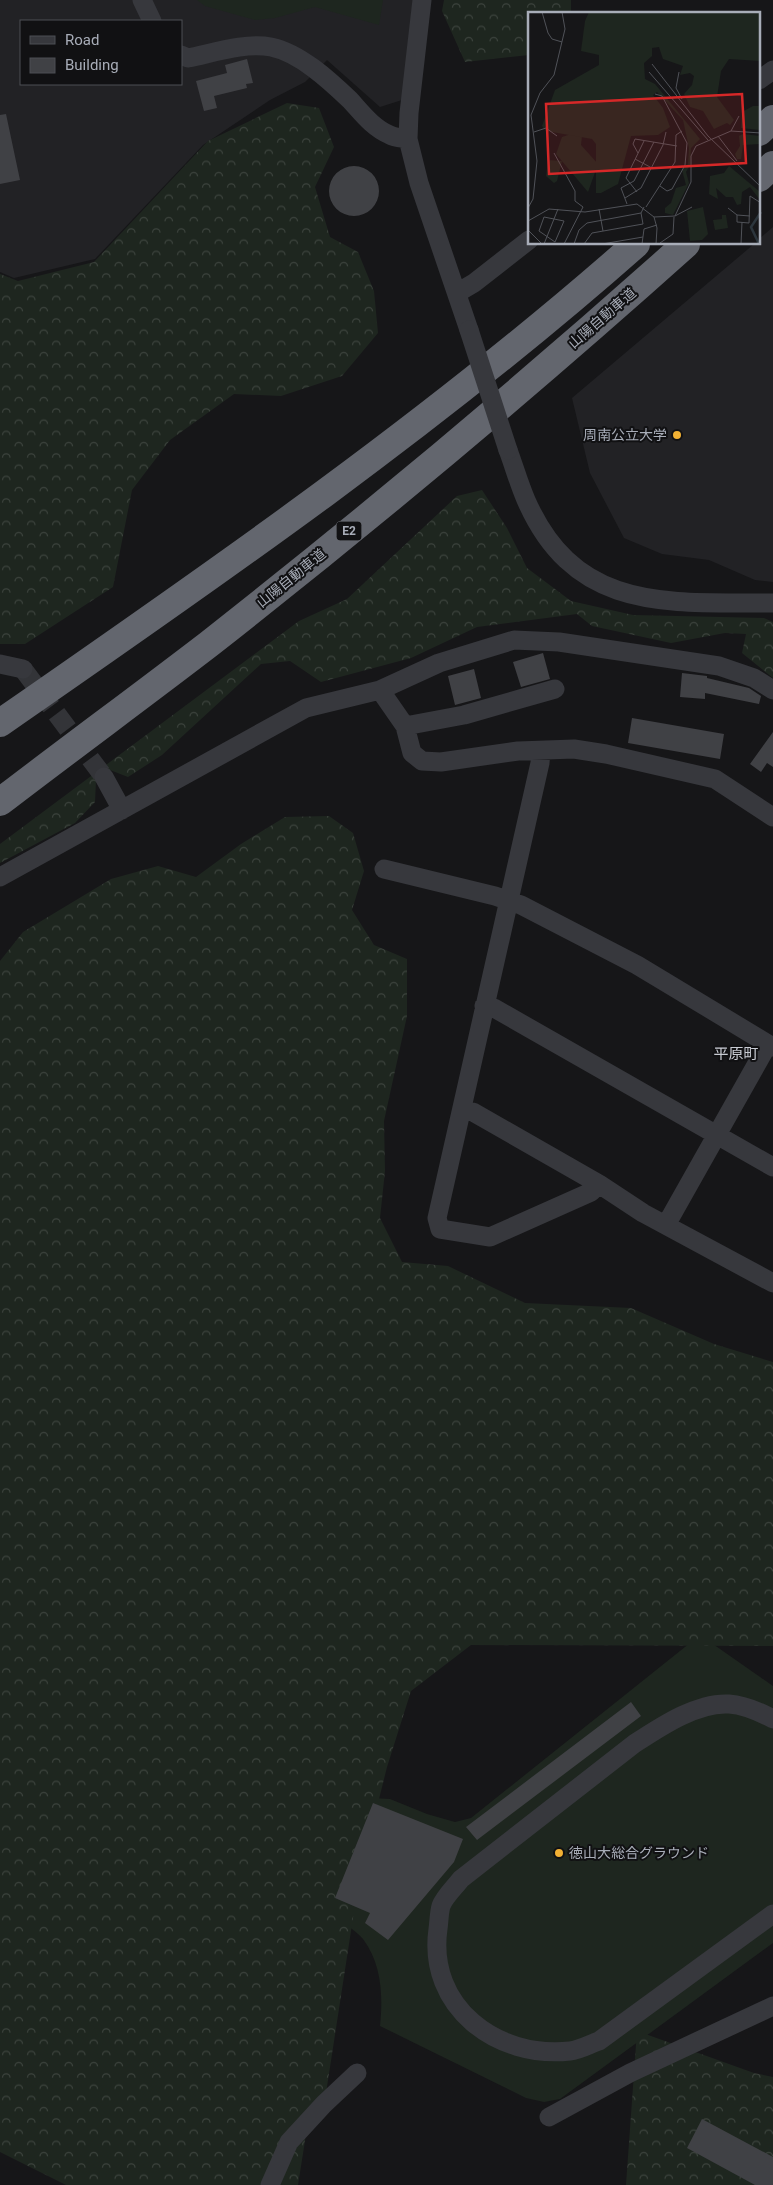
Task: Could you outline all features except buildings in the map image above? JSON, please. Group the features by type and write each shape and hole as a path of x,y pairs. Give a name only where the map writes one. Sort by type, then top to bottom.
{"highway":[{"path":"760,131 773,119"},
{"path":"760,177 773,165"},
{"path":"0,724 300,513 452,396 635,245"},
{"name":"山陽自動車道","path":"0,802 209,643 392,496 621,302 685,245"}],"street":[{"path":"142,0 152,20"},
{"path":"422,0 409,113 408,139 419,183 526,501 548,538 570,562 597,582 629,596 660,602 773,603"},
{"path":"182,55 188,58 246,48 271,47 292,55 313,69 348,98 377,128 391,136 408,139"},
{"path":"760,79 773,70"},
{"path":"457,293 474,284 528,241"},
{"path":"0,877 306,708 380,690 439,663 514,640 559,642 719,666 754,678 773,690"},
{"path":"0,664 23,669"},
{"path":"380,690 405,726 412,753 422,761 441,762 518,751 574,749 606,754 715,779 773,817"},
{"path":"405,726 464,715 555,690"},
{"path":"541,751 540,763 437,1218 440,1228 490,1237 591,1192 598,1184"},
{"path":"104,777 122,810"},
{"path":"384,869 508,899 637,965 770,1046 717,1134 666,1225"},
{"path":"484,1006 494,1008 773,1167"},
{"path":"462,1110 473,1112 598,1184 643,1213 773,1283"},
{"path":"773,1719 759,1712 728,1704 697,1710 656,1730 461,1879 441,1906 435,1948 444,1984 459,2010 473,2023 496,2040 529,2050 572,2051 599,2041 773,1914"},
{"path":"549,2118 630,2073 773,2006"},
{"path":"270,2185 290,2142 324,2104 357,2073"}],"shaded area":[{"path":"0,0 413,0 402,100 380,107 327,60 305,82 270,100 203,145 95,259 14,278 0,272"},
{"name":"周南公立大学","path":"773,227 773,582 755,580 709,560 662,554 624,538 590,473 572,398 753,245 760,245 760,238"}],"green space":[{"path":"197,0 383,0 379,25 315,7 275,18 255,20 205,6"},
{"path":"444,0 571,0 571,12 528,12 528,55 465,62 442,11"},
{"path":"287,103 319,108 334,147 315,187 330,237 358,252 374,291 378,333 342,376 281,396 234,394 170,440 132,490 113,587 25,644 0,644 0,274 18,281 94,262 208,141"},
{"path":"482,490 507,528 527,568 571,601 633,615 764,618 773,622 773,678 742,653 746,634 725,633 671,643 592,626 577,614 477,627 411,658 321,682 290,661 261,664 162,755 128,777 110,770 96,780 95,802 75,823 0,863 0,844 299,621 347,599 457,496"},
{"path":"329,816 353,833 364,871 352,910 374,945 407,959 407,1016 384,1121 385,1171 380,1218 402,1262 448,1266 525,1303 631,1308 714,1344 773,1362 773,1646 471,1645 411,1691 387,1767 359,1879 326,2093 307,2128 298,2185 66,2185 0,2152 0,961 23,932 111,879 158,866 196,877 241,844 285,817"},
{"name":"徳山大総合グラウンド","path":"700,1635 773,1686 773,1943 560,2099 544,2102 526,2098 380,2026 381,1992 378,1970 363,1939 342,1921 372,1798 390,1799 427,1814 455,1822 471,1818"},
{"path":"637,2031 754,2073 773,2077 773,2185 626,2185"}],"tunnel":[{"path":"23,669 104,777"}],"place":[{"name":"周南公立大学","path":"677,435"},
{"name":"徳山大総合グラウンド","path":"559,1853"}],"district":[{"name":"平原町","path":"736,1054"}]}
